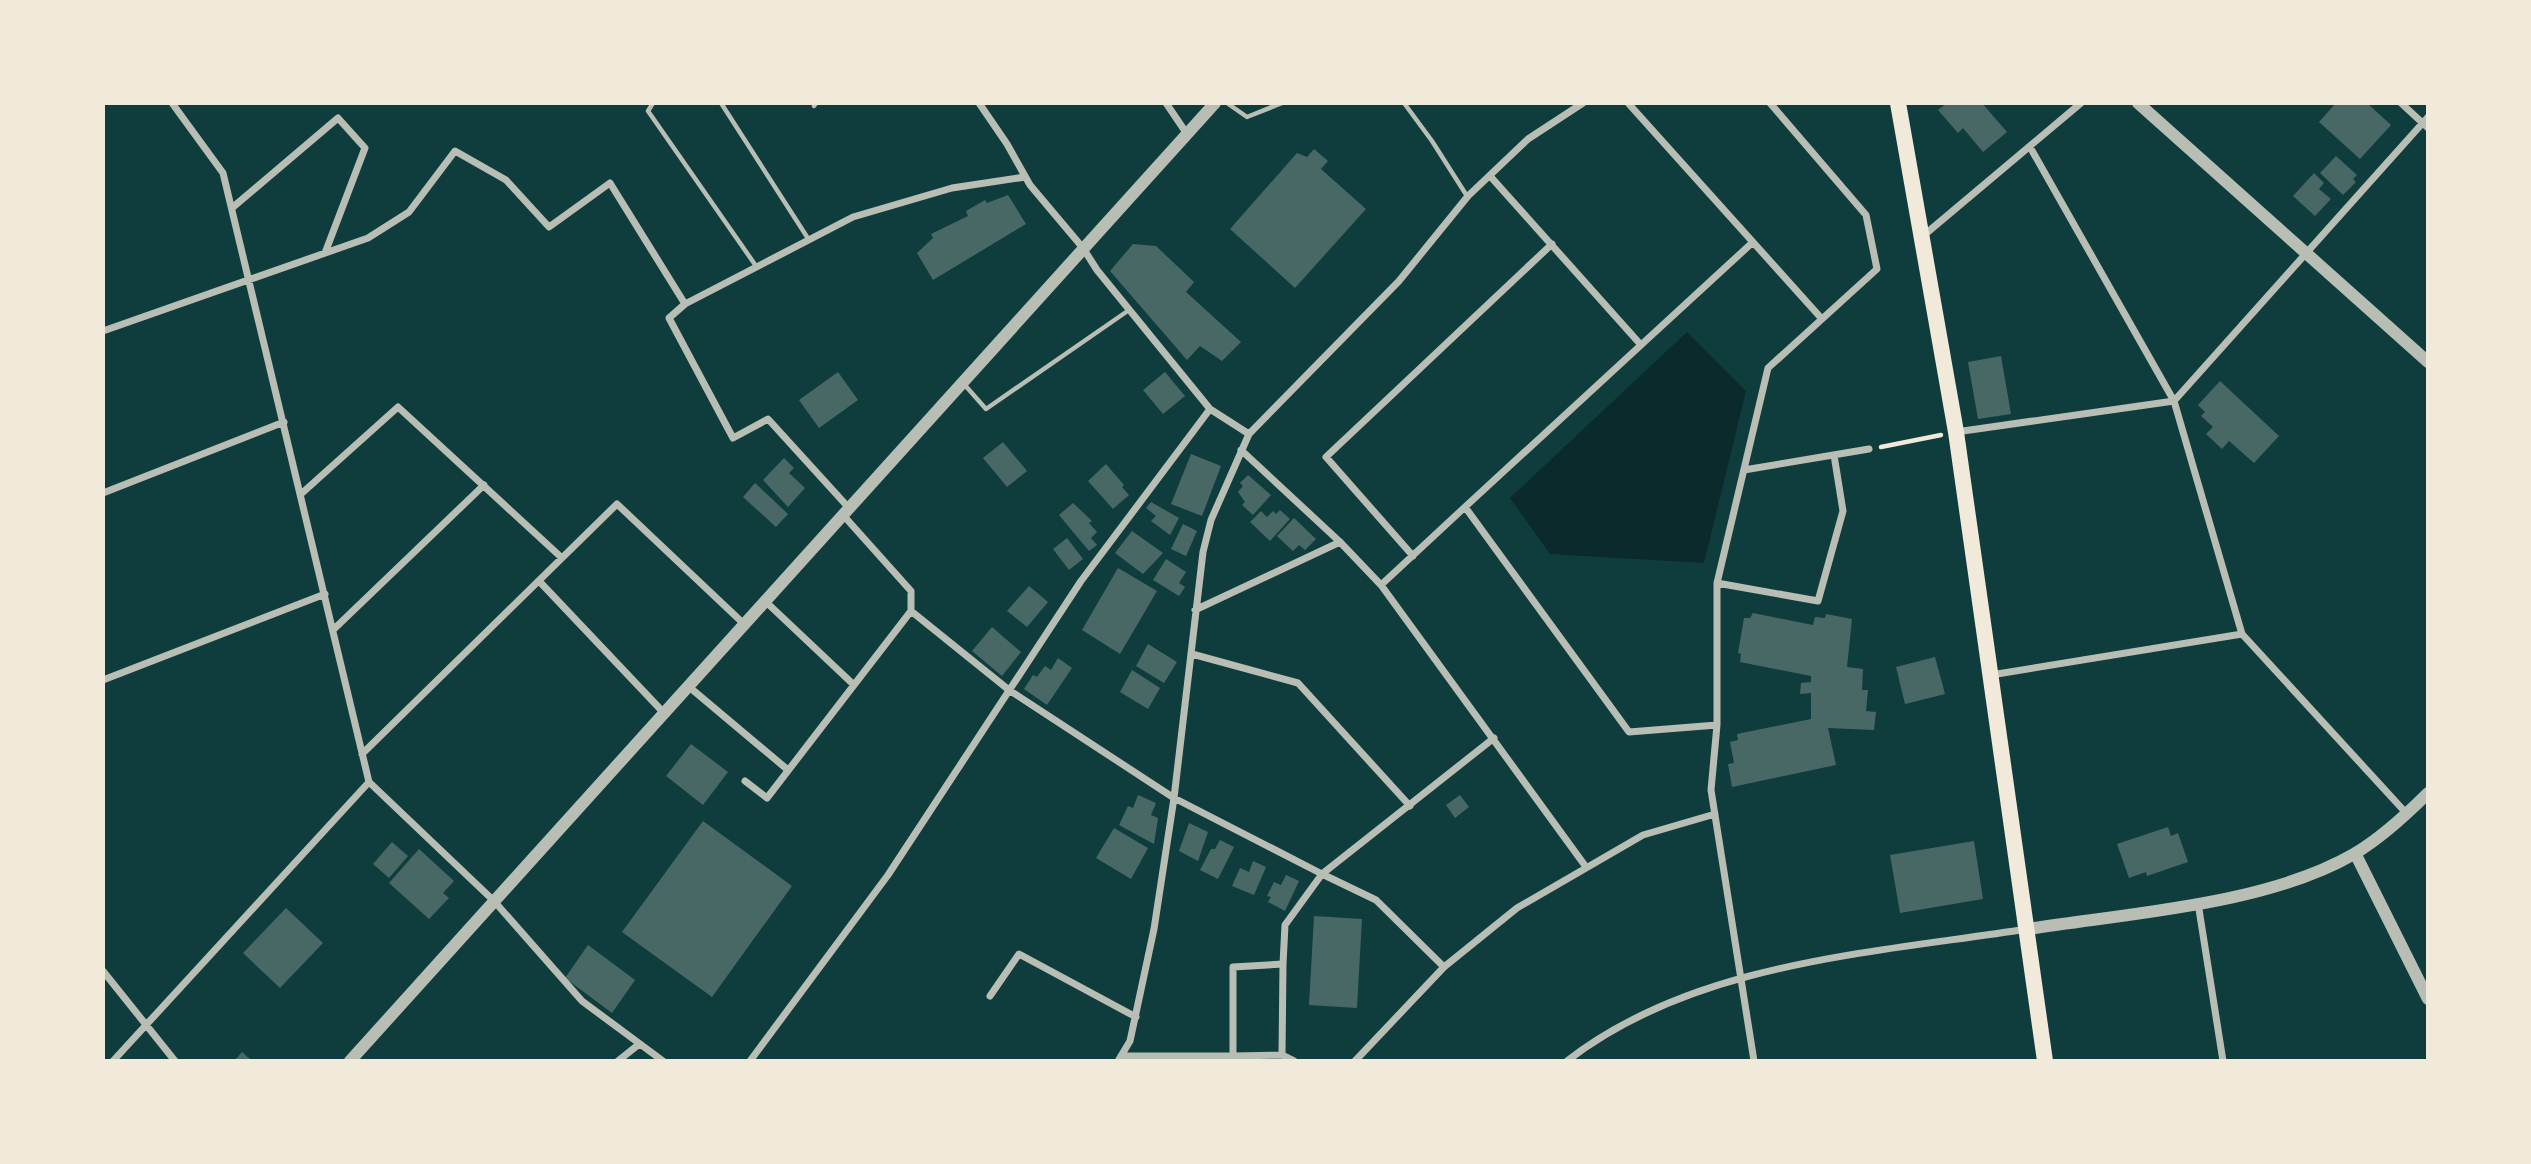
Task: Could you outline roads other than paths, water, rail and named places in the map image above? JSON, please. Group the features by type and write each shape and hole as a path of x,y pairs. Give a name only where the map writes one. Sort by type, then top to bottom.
{"highway":[{"path":"1898,103 1956,432 2045,1061"}],"street":[{"path":"172,103 223,173 369,782 494,901 582,1001 663,1061"},
{"path":"979,103 1007,144 1025,177 1210,409 1249,434"},
{"path":"1166,103 1187,134"},
{"path":"350,1061 1215,103"},
{"path":"1119,1059 1130,1041 1154,929 1174,798 1206,537 1241,450 1249,434 1399,281 1468,196 1528,139 1583,103"},
{"path":"1628,103 1822,319"},
{"path":"1754,1061 1711,790 1717,725 1717,583 1769,368 1877,269 1870,225 1861,208 1770,103"},
{"path":"1922,236 2081,103"},
{"path":"2138,103 2428,362"},
{"path":"1956,432 2174,401 2426,122 2401,103"},
{"path":"232,208 338,118 365,148 325,253"},
{"path":"2030,147 2174,401 2242,634 2407,814"},
{"path":"103,331 368,238 409,212 455,151 506,180 549,227 610,183 685,304"},
{"path":"1490,176 1641,345"},
{"path":"745,781 767,798 911,611 911,591 768,418 733,438 669,318 685,304 853,216 952,188 1025,177"},
{"path":"1381,585 1752,242"},
{"path":"1413,556 1326,457 1552,244"},
{"path":"301,494 398,407 562,558"},
{"path":"750,1061 888,875 1089,570 1210,409"},
{"path":"103,493 284,422"},
{"path":"1744,470 1869,449"},
{"path":"1241,450 1340,542 1381,585 1586,867"},
{"path":"1717,583 1818,601 1843,511 1834,455"},
{"path":"333,630 484,485"},
{"path":"362,754 617,504 744,624"},
{"path":"1465,507 1629,732 1717,725"},
{"path":"1195,610 1340,542"},
{"path":"539,581 664,713"},
{"path":"103,680 325,594"},
{"path":"765,601 854,685"},
{"path":"911,611 1009,690 1174,798 1376,900 1444,967"},
{"path":"1990,675 2242,634"},
{"path":"1192,654 1298,683 1410,807"},
{"path":"688,686 788,770"},
{"path":"1282,1055 1285,925 1322,874 1494,738"},
{"path":"113,1061 369,782"},
{"path":"1567,1061 1654,1008 1740,976 2198,902 2280,885 2355,853 2407,814 2428,793"},
{"path":"1355,1061 1444,967 1517,908 1643,835 1715,814"},
{"path":"2355,853 2428,999"},
{"path":"2198,902 2223,1061"},
{"path":"990,996 1019,954 1136,1017"},
{"path":"1233,1056 1233,967 1283,964"},
{"path":"103,971 175,1061"},
{"path":"618,1061 638,1045"},
{"path":"1119,1059 1282,1055 1294,1061"}],"lane":[{"path":"653,103 648,111 756,267"},
{"path":"721,103 809,240"},
{"path":"1227,103 1247,117 1282,103"},
{"path":"1404,103 1433,141 1468,196"},
{"path":"963,383 986,409 1129,309"}],"water":[{"path":"1687,332 1746,391 1704,563 1550,554 1510,498"}]}
